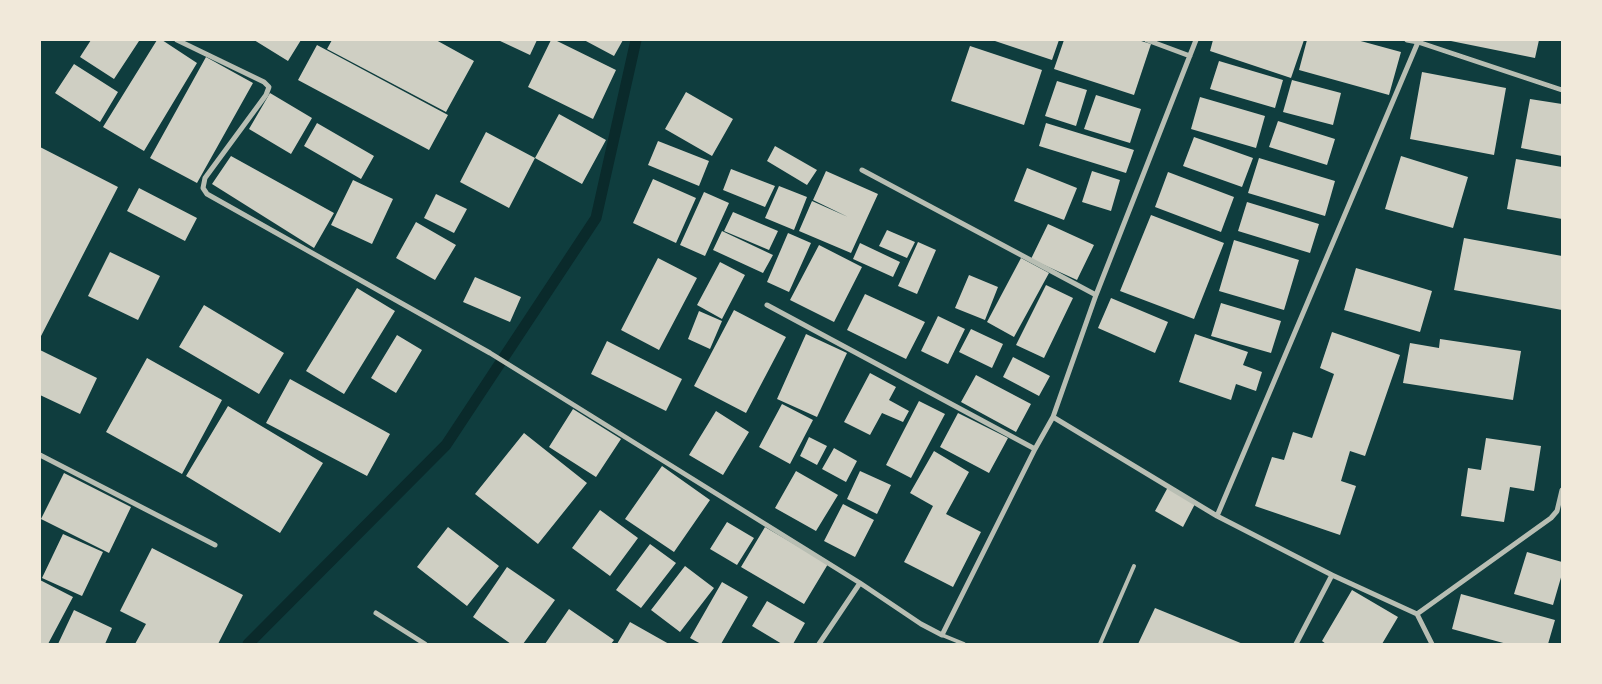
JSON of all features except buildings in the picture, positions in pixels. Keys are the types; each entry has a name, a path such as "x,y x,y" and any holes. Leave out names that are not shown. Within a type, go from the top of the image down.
{"street":[{"path":"177,40 264,82 269,88 266,95 206,178 203,188 207,194 490,353 860,583 921,624 942,635 1035,449 1053,417 1096,295 1196,40"},
{"path":"1147,40 1190,56"},
{"path":"1407,40 1562,90"},
{"path":"1217,516 1418,42"},
{"path":"862,170 1096,295"},
{"path":"767,305 1035,449"},
{"path":"1053,417 1217,516 1332,575 1417,614 1432,644"},
{"path":"40,455 215,545"},
{"path":"1417,614 1551,518 1557,511 1562,490"},
{"path":"1296,644 1332,575"},
{"path":"819,644 860,583"},
{"path":"376,613 424,644"}],"lane":[{"path":"1100,644 1134,566"},
{"path":"942,635 964,644"}],"waterway":[{"path":"248,644 446,445 596,218 636,40"}]}
